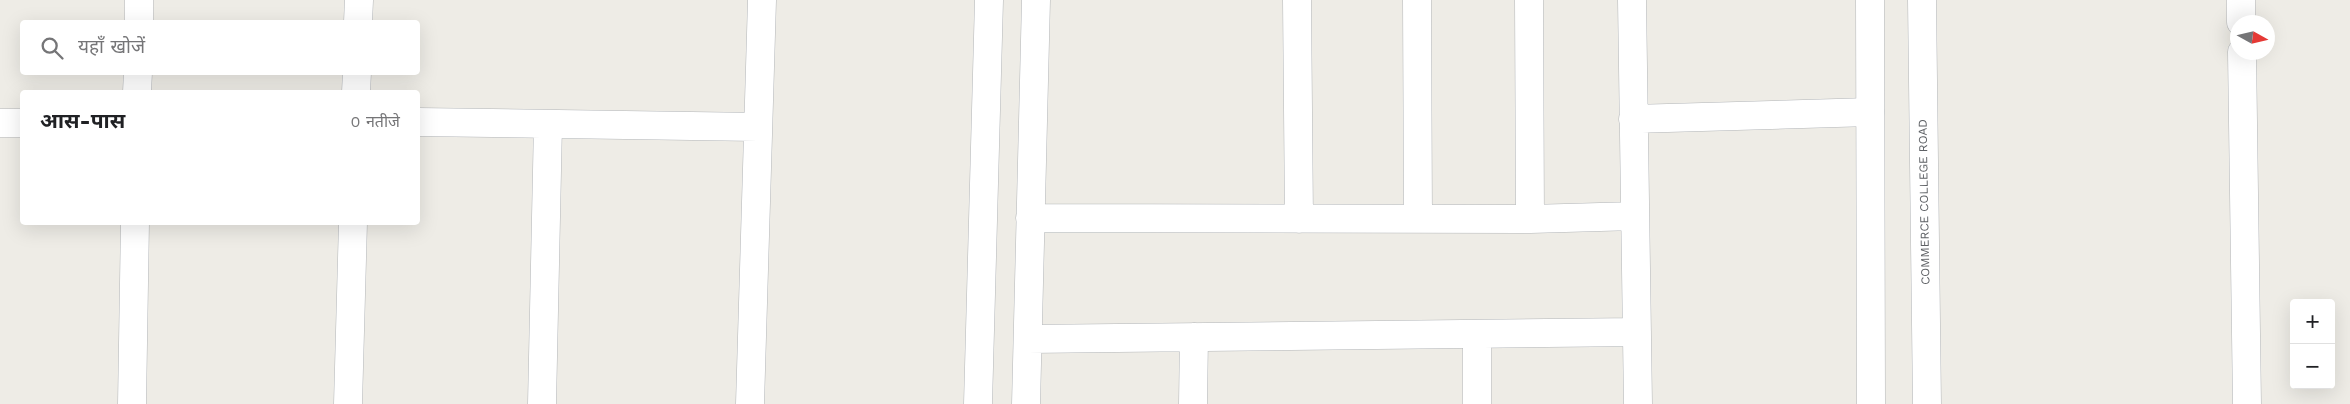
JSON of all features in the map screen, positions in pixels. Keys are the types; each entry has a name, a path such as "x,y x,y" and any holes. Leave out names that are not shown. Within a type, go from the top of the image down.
{"street":[{"path":"138,20 139,0"},
{"path":"358,20 359,0"},
{"path":"750,404 762,0"},
{"path":"978,404 989,0"},
{"path":"1026,404 1036,0"},
{"path":"1296,0 1299,219"},
{"path":"1417,0 1418,219"},
{"path":"1528,0 1530,219"},
{"path":"1632,0 1638,404"},
{"path":"1870,0 1871,404"},
{"name":"COMMERCE COLLEGE ROAD","path":"1922,0 1927,404"},
{"path":"2241,0 2242,15"},
{"path":"2242,60 2247,404"},
{"path":"137,90 138,75"},
{"path":"356,90 357,75"},
{"path":"1633,119 1870,112"},
{"path":"420,122 758,127"},
{"path":"0,123 20,123"},
{"path":"542,404 548,124"},
{"path":"1030,218 1530,219 1635,216"},
{"path":"132,404 135,225"},
{"path":"348,404 353,225"},
{"path":"1028,339 1637,332"},
{"path":"1477,334 1477,404"},
{"path":"1193,404 1194,337"}]}
